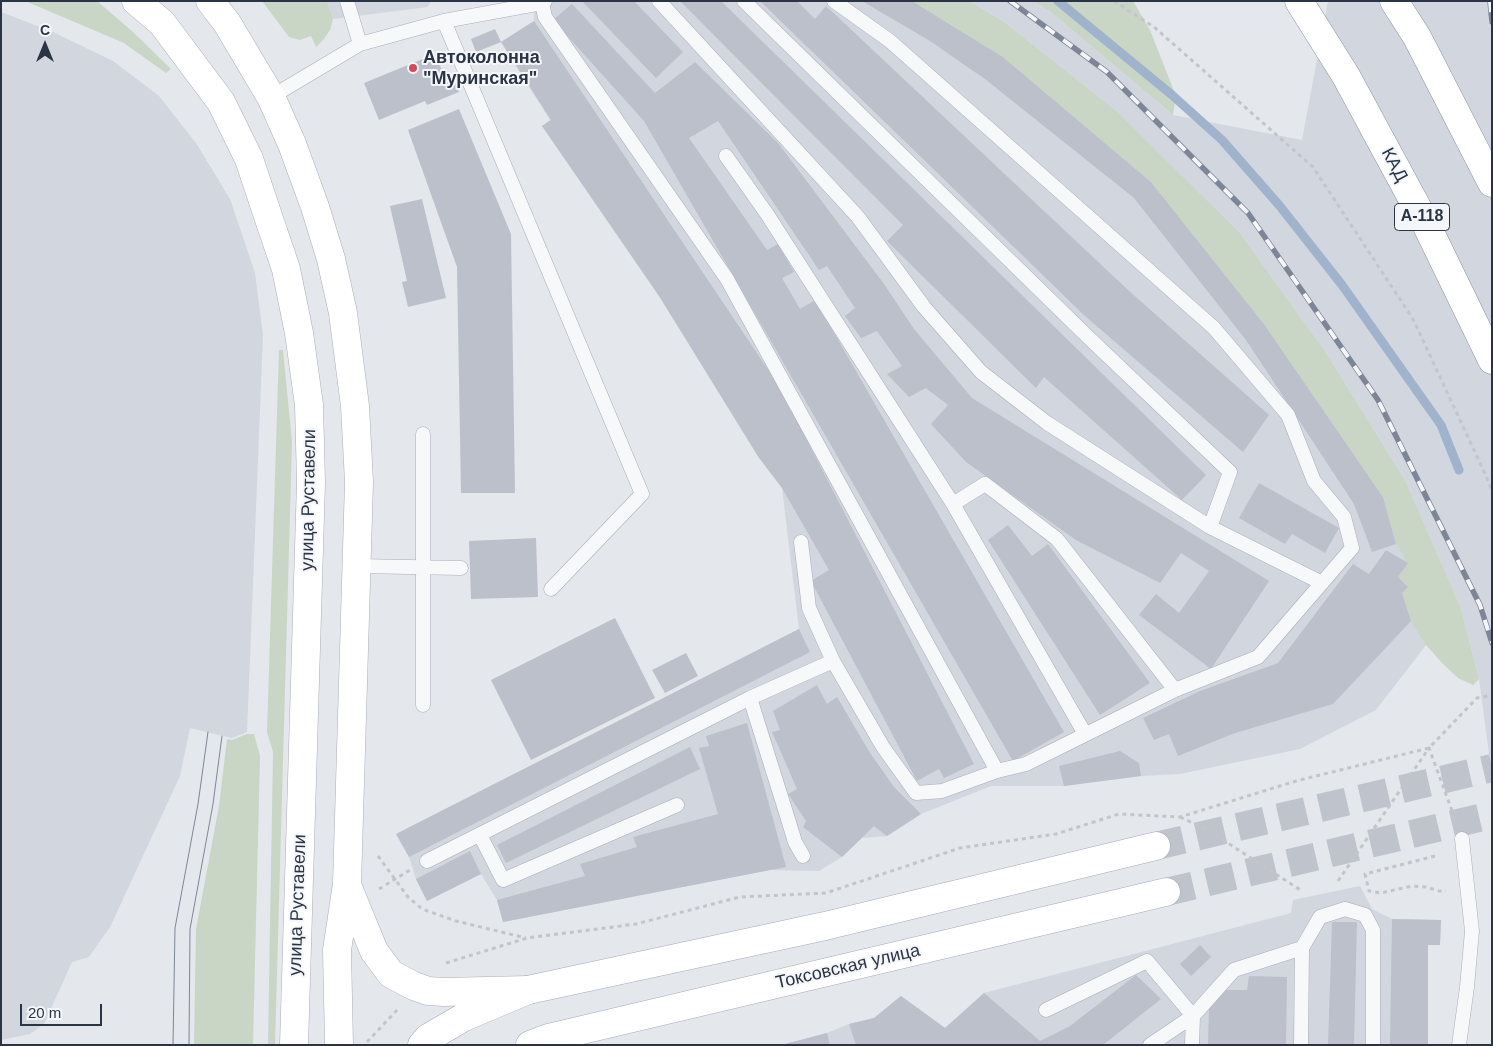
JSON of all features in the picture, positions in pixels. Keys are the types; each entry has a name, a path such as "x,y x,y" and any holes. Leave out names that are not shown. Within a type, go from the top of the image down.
{"main road":[{"name":"улица Руставели","path":"136,1 162,23 221,102 249,159 286,269 299,333 309,405 311,482 294,1045"},
{"path":"210,1 227,23 271,96 292,144 315,207 331,259 343,313 355,406 359,482 347,884 337,950 339,1045"},
{"name":"КАД","path":"1300,1 1346,76 1426,224 1492,360"},
{"path":"1394,1 1417,37 1492,183"},
{"path":"422,1045 428,1038 464,1017 528,990 825,926 1156,846"},
{"path":"347,884 374,951 391,974 414,986 444,992 528,990"},
{"name":"Токсовская улица","path":"530,1045 557,1036 1166,892"}],"lane":[{"path":"347,1 360,44"},
{"path":"659,1 858,217 924,306 981,372 1047,423 1210,527 1322,583"},
{"path":"744,1 1080,330 1230,472 1210,527"},
{"path":"801,542 809,608 833,661 882,747 916,793 942,791 998,771 1026,764 1175,690 1258,657 1352,548 1344,518 1314,481 1288,415 1214,328 890,41 834,1"},
{"path":"271,96 360,44 444,20 544,2 546,17 727,279 998,771"},
{"path":"444,20 642,494 552,589"},
{"path":"726,156 767,214 954,504 1085,734"},
{"path":"423,434 423,705"},
{"path":"954,504 985,484 1057,539 1175,690"},
{"path":"356,566 461,568"},
{"path":"427,861 750,698 833,661"},
{"path":"750,698 795,842 802,856"},
{"path":"480,835 503,880 678,805"},
{"path":"1459,1045 1472,931 1462,839"},
{"path":"1301,1045 1302,948 1320,917 1345,910 1365,914 1373,930 1373,1045"},
{"path":"1150,1045 1193,1016 1234,970 1302,948"},
{"path":"1046,1010 1146,961 1193,1016 1192,1045"}],"path":[{"path":"1114,1 1154,27 1313,168 1413,320 1492,491"},
{"path":"1338,881 1429,748 1477,698 1492,695"},
{"path":"437,965 527,938 636,924 740,896 826,893 960,848 1056,834 1119,814 1180,817 1296,781 1429,748"},
{"path":"1429,748 1462,839"},
{"path":"1180,817 1206,829 1302,890"},
{"path":"378,856 408,896 422,909 456,921 527,938"},
{"path":"1435,856 1365,874 1369,891 1381,893 1412,886 1426,887 1439,892 1467,892"},
{"path":"378,890 413,868"},
{"path":"365,1045 404,1003"},
{"path":"370,1039 374,1045"}],"shaded area":[{"path":"327,1 431,1 428,7 333,19"},
{"path":"534,1 912,1 1003,57 1151,182 1264,324 1383,497 1396,544 1408,563 1408,587 1402,593 1426,645 1376,710 1300,749 1180,774 1141,776 1064,786 991,786 921,814 887,836 862,838 842,857 819,871 769,870 503,922 497,900 481,874 427,901 416,879 409,857 396,834 799,629 782,488 659,296 542,126 550,120 501,42 534,21"},
{"path":"969,1 1033,1 1052,13 1173,115 1302,140 1328,1 1492,1 1492,776 1479,679 1461,608 1405,480 1325,351 1240,233 1118,112 1003,21"},
{"path":"1,12 53,32 113,61 159,96 196,143 230,199 255,273 263,335 247,732 232,738 190,728 180,776 110,927 89,957 72,962 44,1024 30,1034 1,1040"},
{"path":"1360,886 1372,909 1392,919 1441,920 1440,945 1428,945 1428,1045 783,1045 874,1018 901,996 945,1028 984,993 1291,913 1293,900"}],"green space":[{"path":"25,1 97,1 132,31 171,69 166,73 124,43"},
{"path":"262,1 327,1 333,19 330,30 316,47 311,36 300,40 289,37"},
{"path":"912,1 969,1 1003,21 1118,112 1240,233 1325,351 1405,480 1461,608 1479,679 1473,685 1458,678 1442,663 1426,645 1411,621 1402,593 1408,586 1398,577 1407,563 1396,544 1383,497 1264,324 1151,182 1003,57"},
{"path":"1033,1 1133,1 1150,30 1176,96 1173,115 1052,13"},
{"path":"279,350 283,350 292,442 275,1044 268,1044 273,752 267,732"},
{"path":"247,734 254,734 260,756 253,1045 194,1045 196,929 219,806 227,739 232,740"}],"building":[{"path":"582,1 634,1 683,52 656,78"},
{"path":"680,1 721,1 1206,475 1182,500 1044,377 1036,388 887,241 903,225"},
{"path":"760,1 797,1 815,19 826,6 1128,290 1269,415 1243,452 1085,316"},
{"path":"862,1 912,1 1003,57 1151,182 1264,324 1383,497 1396,544 1372,552 1354,504 1246,340 1134,198 985,79 930,41"},
{"path":"572,4 655,93 695,62 778,143 884,284 914,329 972,398 1269,581 1211,669 1139,615 1156,594 1179,613 1209,571 1181,553 1160,583 1076,540 966,462 931,424 948,405 926,388 909,397 887,374 902,366 877,331 861,338 845,316 855,308 827,266 819,270 718,121 689,138 767,250 778,244 794,272 782,278 800,309 815,300 1064,732 1013,761 644,121 553,20"},
{"path":"534,21 779,386 974,764 944,778 939,769 917,781 811,581 829,570 782,488 759,458 659,296 542,126 551,120 501,42"},
{"path":"495,29 501,42 476,52 471,39"},
{"path":"435,54 447,82 454,80 459,92 427,105 425,101 379,120 364,83"},
{"path":"459,109 511,234 515,493 461,493 457,267 408,130"},
{"path":"422,199 446,298 408,307 402,282 407,281 390,206"},
{"path":"1259,483 1339,528 1325,553 1292,534 1285,544 1239,518"},
{"path":"1008,525 1032,556 1048,544 1150,683 1100,715 988,540"},
{"path":"536,538 538,597 471,599 469,541"},
{"path":"1386,550 1408,563 1398,577 1408,587 1402,593 1411,621 1333,704 1232,734 1178,756 1169,734 1154,740 1143,718 1200,691 1278,663 1353,564 1369,574"},
{"path":"615,618 655,698 531,760 491,680"},
{"path":"799,629 810,652 409,857 396,834"},
{"path":"686,653 698,676 665,693 652,670"},
{"path":"817,685 827,704 837,697 870,753 894,787 921,814 887,836 874,826 842,857 803,827 806,821 788,794 797,789 772,732 780,730 773,711"},
{"path":"747,723 786,867 503,922 497,900 585,876 580,864 637,847 633,837 718,814 699,748 709,746 706,736"},
{"path":"690,747 700,769 506,863 497,845"},
{"path":"1120,751 1139,763 1141,776 1064,786 1059,766"},
{"path":"470,851 481,874 427,901 416,879"},
{"path":"1392,919 1441,920 1440,945 1428,945 1428,1045 1390,1045"},
{"path":"1332,922 1357,922 1354,1045 1328,1045"},
{"path":"1200,945 1211,957 1191,976 1180,964"},
{"path":"1136,975 1161,999 1103,1045 856,1045 849,1024 874,1018 901,996 945,1028 984,993 1040,1041 1070,1026"},
{"path":"1249,976 1287,977 1286,1045 1208,1045 1209,1008 1226,990 1247,990"},
{"path":"827,1033 830,1045 785,1045 785,1044"}],"waterway":[{"path":"1058,1 1172,95 1222,140 1279,205 1342,285 1441,425 1459,470"}],"tunnel":[{"path":"1156,846 1492,768"},
{"path":"1166,892 1492,815"}],"tram line":[{"path":"173,1045 175,928 198,804 208,732"},
{"path":"189,1045 190,929 213,804 222,736"}],"railway":[{"path":"1010,1 1107,72 1248,213 1378,400 1480,605 1492,643"},
{"path":"1490,1 1492,22"}],"place":[{"name":"Автоколонна \"Муринская\"","path":"413,68"}]}
